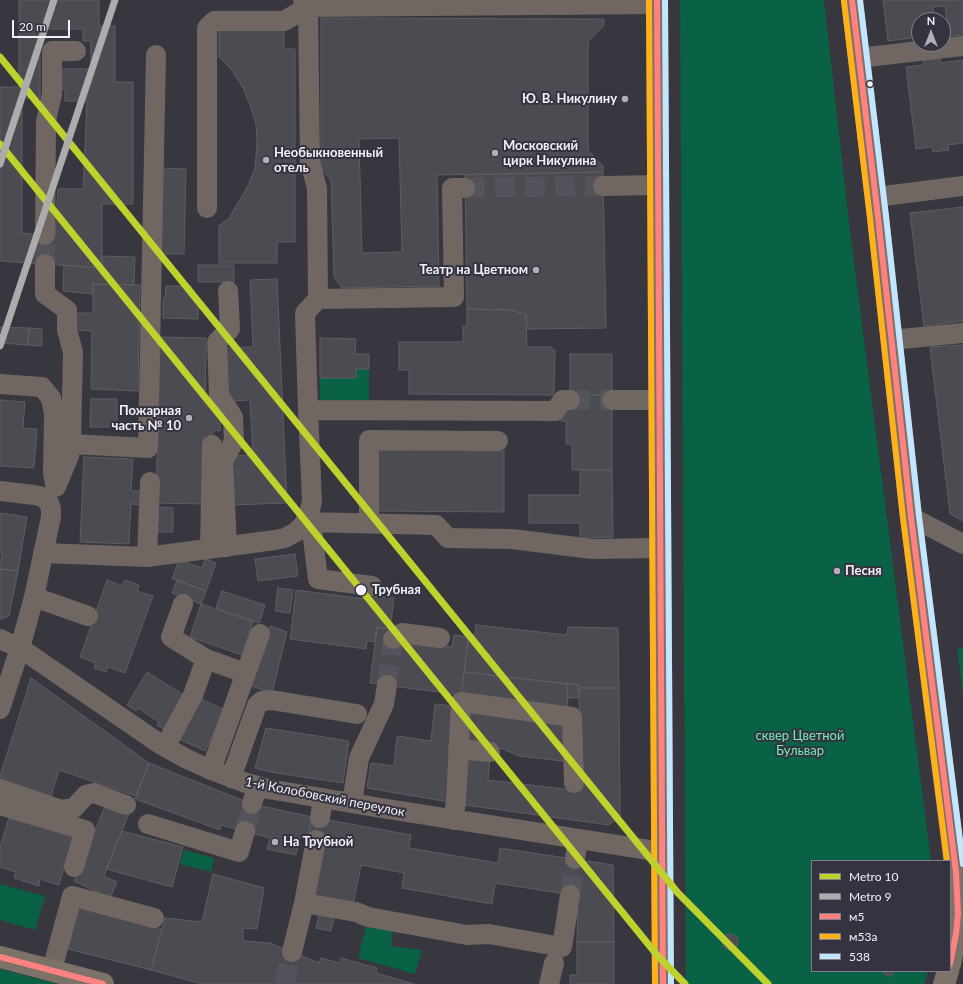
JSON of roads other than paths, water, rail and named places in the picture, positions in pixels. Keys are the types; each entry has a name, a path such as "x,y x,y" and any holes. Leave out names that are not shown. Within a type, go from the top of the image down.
{"main road":[{"path":"852,0 876,197 911,517 956,872 958,914 951,959"},
{"path":"657,2 663,984"},
{"path":"956,872 963,899"},
{"path":"0,957 103,984"},
{"path":"944,984 948,972"}],"street":[{"path":"207,208 207,28 214,20 284,20 305,4 657,2"},
{"path":"305,4 310,162 317,188 318,299 306,312 312,501 308,522 318,579 372,586"},
{"path":"859,58 963,46"},
{"path":"45,235 46,120 52,94 52,51 76,51"},
{"path":"71,444 148,448 156,55"},
{"path":"604,186 658,186"},
{"path":"876,197 963,186"},
{"path":"318,299 454,297 452,188 465,188"},
{"path":"45,264 45,294 67,310 67,330 73,352 71,444 69,456 52,495"},
{"path":"219,548 223,461 234,441 233,417 219,396 217,342 230,329 228,291"},
{"path":"892,340 963,333"},
{"path":"0,384 42,387 51,398 54,414 51,517 34,597 20,648 0,709"},
{"path":"308,410 554,411 563,400 570,400"},
{"path":"612,400 659,400"},
{"path":"368,523 369,440 498,441"},
{"path":"212,445 219,548"},
{"path":"147,557 150,482"},
{"path":"0,491 34,494 43,497 52,495"},
{"path":"911,517 963,544"},
{"path":"43,553 147,557 285,538 296,532 308,522 436,525 448,538 512,539 592,549 660,548"},
{"path":"34,597 88,616"},
{"path":"183,604 171,637 206,660 246,673"},
{"path":"393,639 402,633 440,638"},
{"path":"211,770 260,634"},
{"name":"1-й Колобовский переулок","path":"0,639 20,648 165,747 185,758 231,778 254,795 323,798 453,820 662,852"},
{"path":"165,747 193,695 206,660"},
{"path":"352,803 360,758 384,704 387,685"},
{"path":"231,778 257,705 262,701 271,700 357,714"},
{"path":"453,820 456,802 461,702 572,717 574,783"},
{"path":"458,748 490,752"},
{"path":"0,789 61,810 74,808 86,795 94,793 126,805"},
{"path":"320,818 323,798"},
{"path":"0,805 85,830 74,867"},
{"path":"148,824 239,852 245,832"},
{"path":"575,859 578,839"},
{"path":"292,952 304,903 316,840"},
{"path":"304,903 356,912 368,917 467,935 489,934 562,947 570,894"},
{"path":"52,970 72,896 154,918"},
{"path":"549,984 554,963"}],"tunnel":[{"path":"465,188 603,186"},
{"path":"45,235 45,264"},
{"path":"570,400 612,400"},
{"path":"387,685 393,639"},
{"path":"245,831 252,804"},
{"path":"570,895 575,859"},
{"path":"284,984 292,952"}],"metro line":[{"name":"9","path":"0,164 54,0"},
{"name":"9","path":"0,346 115,0"},
{"name":"10","path":"0,57 678,893 768,984"},
{"name":"10","path":"0,144 657,955 685,984"}],"place":[{"name":"Ю. В. Никулину","path":"625,99"},
{"name":"Московский цирк Никулина","path":"495,153"},
{"name":"Необыкновенный отель","path":"266,160"},
{"name":"Театр на Цветном","path":"536,270"},
{"name":"Пожарная часть № 10","path":"189,418"},
{"name":"Песня","path":"837,571"},
{"name":"Трубная","path":"361,590"},
{"name":"На Трубной","path":"275,842"}],"park label":[{"name":"сквер Цветной Бульвар","path":"800,744"}]}
